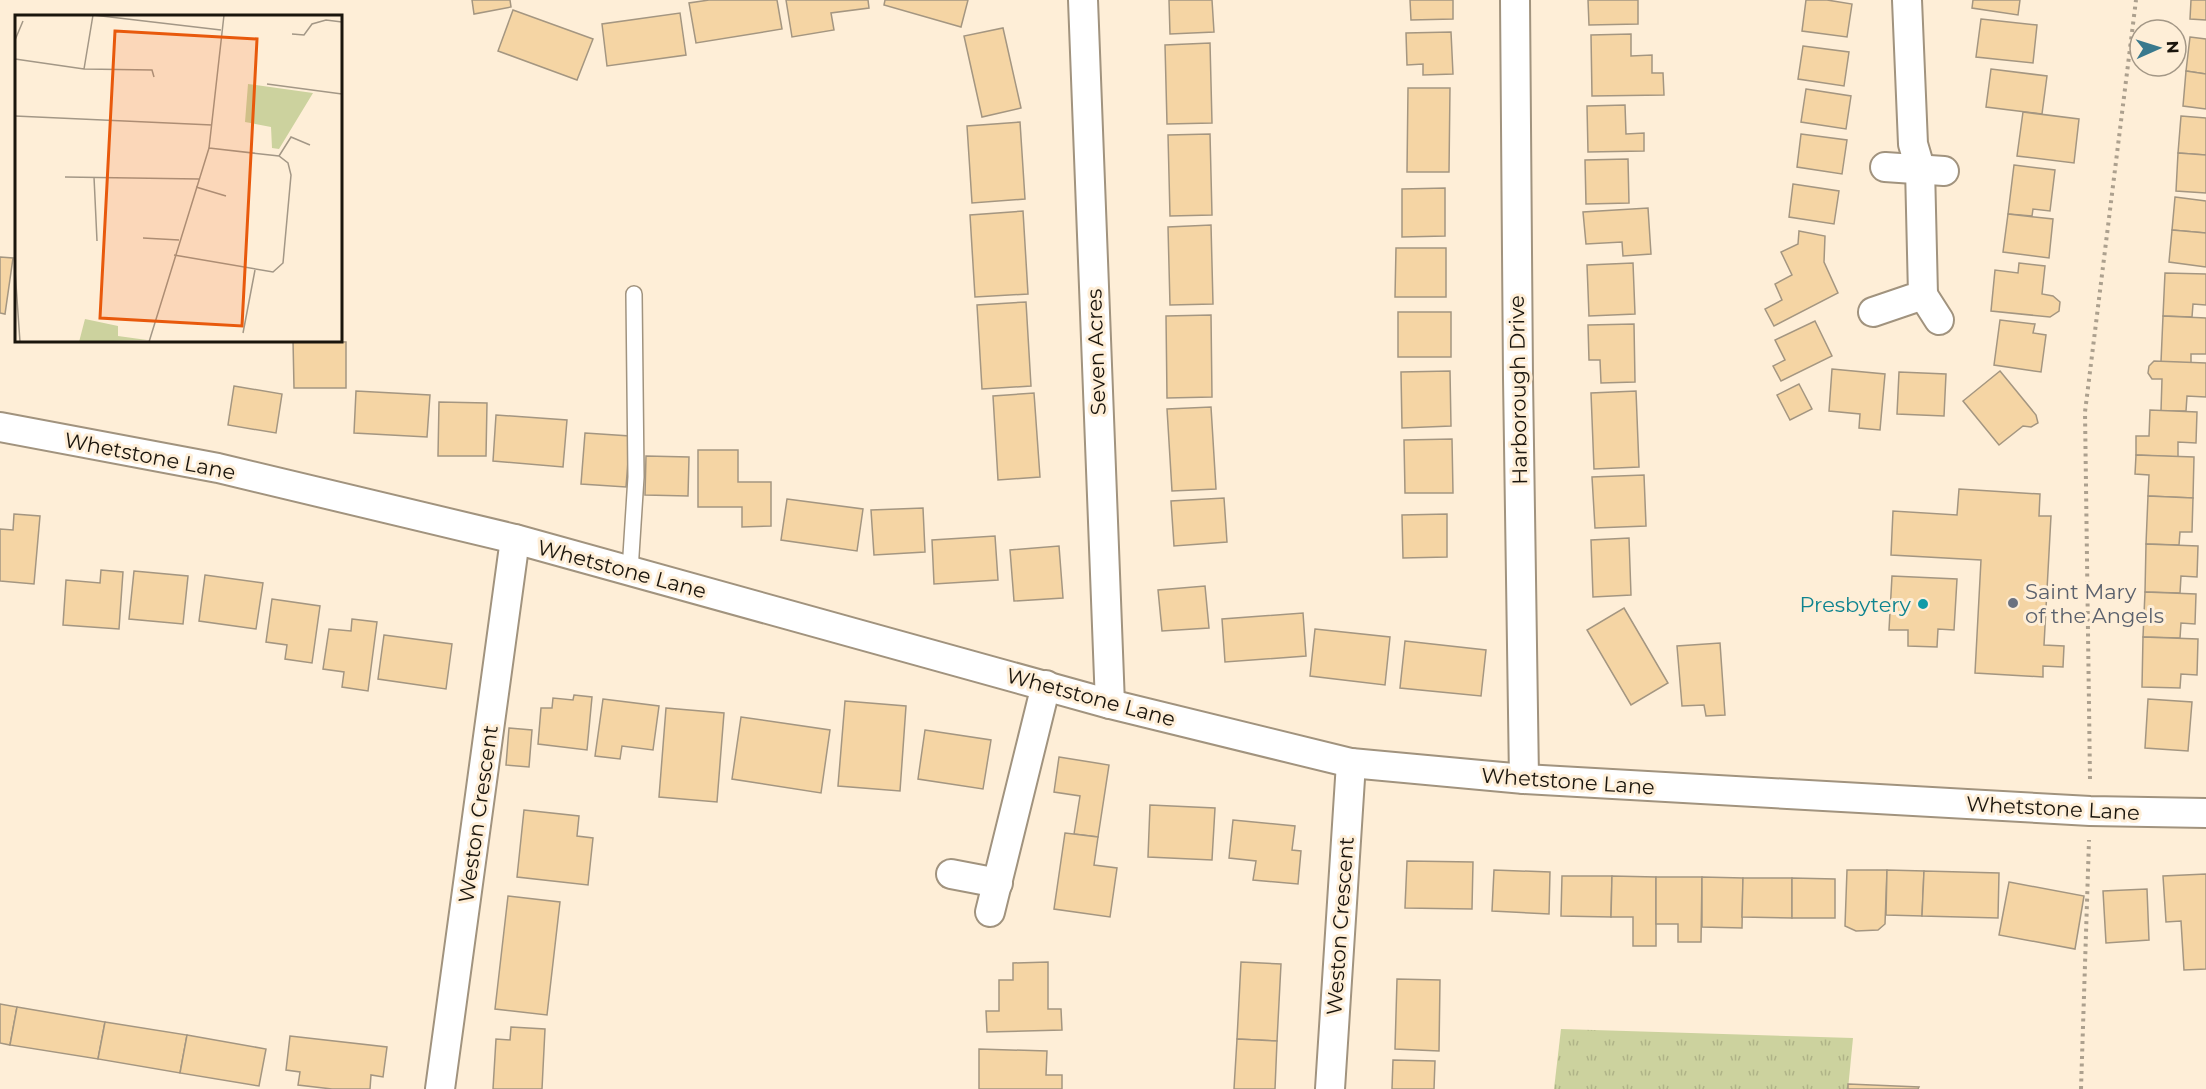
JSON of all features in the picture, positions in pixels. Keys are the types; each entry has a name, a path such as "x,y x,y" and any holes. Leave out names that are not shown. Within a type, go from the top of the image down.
{"street":[{"name":"Seven Acres","path":"1083,0 1110,704"},
{"name":"Harborough Drive","path":"1515,0 1524,779"},
{"path":"1907,0 1913,144 1932,169 1923,296 1939,320"},
{"path":"1885,167 1932,169"},
{"path":"1873,312 1923,296"},
{"name":"Whetstone Lane","path":"0,427 218,468 515,539 1110,704 1350,763 1524,779 2090,811 2206,813"},
{"name":"Weston Crescent","path":"440,1089 515,539"},
{"path":"990,912 1046,686"},
{"name":"Weston Crescent","path":"1330,1089 1350,763"},
{"path":"951,874 998,883"}],"lane":[{"path":"630,571 636,477 634,294"}],"path":[{"path":"2081,1089 2090,811 2085,412 2136,0"}],"green space":[{"path":"1561,1029 1853,1038 1848,1089 1554,1089"}],"building":[{"path":"472,0 510,0 511,7 474,14"},
{"path":"709,0 777,0 782,29 696,43 689,3"},
{"path":"786,0 868,0 869,8 831,13 834,30 792,37"},
{"path":"885,0 968,0 961,27 884,5"},
{"path":"1169,0 1212,0 1214,32 1170,34"},
{"path":"1410,0 1453,0 1453,19 1411,20"},
{"path":"1588,0 1638,0 1638,24 1589,25"},
{"path":"1806,0 1827,0 1852,4 1847,37 1802,31"},
{"path":"1973,0 2020,0 2018,15 1972,8"},
{"path":"2191,0 2206,0 2206,20 2190,19"},
{"path":"513,10 593,39 577,80 498,51"},
{"path":"680,13 686,55 607,66 602,24"},
{"path":"1981,19 2037,25 2033,63 1976,57"},
{"path":"1003,28 1021,108 982,117 964,36"},
{"path":"1451,32 1453,74 1423,75 1423,64 1407,65 1406,33"},
{"path":"1631,34 1631,56 1652,55 1652,73 1663,73 1664,95 1592,96 1591,35"},
{"path":"2190,37 2206,39 2206,74 2188,71"},
{"path":"1210,43 1212,123 1167,124 1165,45"},
{"path":"1803,46 1849,52 1844,86 1798,79"},
{"path":"1991,69 2047,76 2042,114 1986,107"},
{"path":"2188,71 2206,74 2206,109 2183,106"},
{"path":"1408,88 1450,88 1449,172 1407,172"},
{"path":"1806,89 1851,96 1846,129 1801,122"},
{"path":"1625,105 1626,134 1644,133 1644,151 1588,152 1587,106"},
{"path":"2023,112 2079,119 2074,163 2017,156"},
{"path":"2181,116 2206,118 2206,155 2178,153"},
{"path":"1020,122 1025,199 972,203 967,126"},
{"path":"1210,134 1212,215 1170,216 1168,135"},
{"path":"1801,134 1847,140 1842,174 1797,167"},
{"path":"2178,153 2206,155 2206,193 2176,191"},
{"path":"1628,159 1629,203 1586,204 1585,160"},
{"path":"2014,165 2055,170 2050,211 2033,209 2032,216 2008,214"},
{"path":"1793,184 1839,191 1834,224 1789,217"},
{"path":"1445,188 1445,236 1402,237 1402,189"},
{"path":"2175,197 2206,201 2206,233 2172,230"},
{"path":"1648,208 1651,254 1623,256 1622,242 1586,244 1583,212"},
{"path":"1023,211 1028,294 975,297 970,215"},
{"path":"2008,214 2053,219 2049,258 2003,252"},
{"path":"1211,225 1213,304 1170,305 1168,227"},
{"path":"2172,230 2206,233 2206,267 2169,262"},
{"path":"1799,231 1825,236 1824,262 1838,293 1774,326 1765,309 1782,300 1775,284 1792,275 1781,252 1798,244"},
{"path":"1396,248 1446,248 1446,297 1395,297"},
{"path":"0,257 13,258 5,314 0,313"},
{"path":"1633,263 1635,314 1589,316 1587,265"},
{"path":"2019,263 2045,266 2042,294 2053,296 2060,302 2059,311 2050,317 1991,311 1995,270 2018,273"},
{"path":"2165,273 2206,274 2206,305 2193,304 2192,317 2163,316"},
{"path":"1026,302 1031,386 982,389 977,305"},
{"path":"1398,312 1451,312 1451,357 1398,357"},
{"path":"1211,315 1212,397 1167,398 1166,316"},
{"path":"2163,316 2206,318 2206,354 2191,354 2191,363 2161,362"},
{"path":"2000,320 2035,324 2033,333 2046,335 2041,372 1994,365"},
{"path":"1815,321 1832,356 1781,381 1773,366 1785,360 1775,340"},
{"path":"1634,324 1635,382 1601,383 1600,360 1589,360 1588,325"},
{"path":"293,342 346,342 346,388 294,388"},
{"path":"2154,361 2206,363 2206,397 2187,396 2186,411 2161,411 2162,379 2152,379 2148,373 2149,366"},
{"path":"1832,369 1885,374 1880,430 1859,428 1860,414 1829,411"},
{"path":"1450,371 1451,426 1402,428 1401,372"},
{"path":"2000,371 2036,415 2038,423 2031,427 2023,426 1999,445 1963,401"},
{"path":"1899,372 1946,374 1944,416 1897,414"},
{"path":"1799,384 1812,409 1790,420 1777,395"},
{"path":"234,386 282,394 276,433 228,425"},
{"path":"356,391 430,395 427,437 354,433"},
{"path":"1636,391 1639,467 1594,469 1591,393"},
{"path":"1034,393 1040,477 998,480 993,396"},
{"path":"439,402 487,403 486,456 438,456"},
{"path":"1211,407 1216,489 1172,491 1167,409"},
{"path":"2150,410 2197,412 2196,443 2178,442 2178,457 2136,455 2136,436 2149,436"},
{"path":"496,415 567,420 563,467 493,461"},
{"path":"585,433 630,436 626,487 581,484"},
{"path":"1452,439 1453,493 1405,493 1404,440"},
{"path":"698,450 738,450 738,482 771,482 771,526 742,527 742,507 698,507"},
{"path":"2136,455 2194,457 2193,498 2148,496 2149,475 2135,474"},
{"path":"646,456 689,457 688,496 645,495"},
{"path":"1644,475 1646,526 1595,528 1592,477"},
{"name":"Saint Mary of the Angels","path":"1959,489 2040,494 2039,516 2051,516 2044,645 2064,646 2063,667 2043,666 2043,677 1975,673 1981,560 1891,555 1893,511 1957,515"},
{"path":"2148,496 2193,498 2192,532 2180,532 2179,545 2146,544"},
{"path":"1224,498 1227,542 1174,546 1171,501"},
{"path":"787,499 863,509 857,551 781,540"},
{"path":"923,508 925,552 874,555 871,510"},
{"path":"14,514 40,516 34,584 0,581 0,529 13,530"},
{"path":"1447,514 1447,557 1403,558 1402,515"},
{"path":"995,536 998,580 934,584 932,540"},
{"path":"1629,538 1631,595 1593,597 1591,540"},
{"path":"2146,544 2198,546 2197,577 2181,576 2180,593 2145,592"},
{"path":"1059,546 1063,598 1014,601 1010,550"},
{"path":"101,570 123,572 119,629 63,625 66,580 100,583"},
{"path":"134,571 188,576 183,624 129,619"},
{"path":"205,575 263,583 256,629 199,621"},
{"name":"Presbytery","path":"1892,576 1957,579 1954,630 1938,629 1937,647 1908,646 1908,630 1889,630"},
{"path":"1205,586 1209,628 1162,631 1158,590"},
{"path":"2145,592 2196,594 2195,624 2181,623 2180,638 2143,637"},
{"path":"272,599 320,606 312,663 285,659 287,645 266,642"},
{"path":"1624,608 1668,683 1631,705 1587,630"},
{"path":"1303,613 1306,656 1225,662 1222,619"},
{"path":"352,619 377,622 368,691 342,687 344,672 323,669 329,629 351,631"},
{"path":"1315,629 1390,637 1385,685 1310,676"},
{"path":"384,635 452,644 446,689 378,679"},
{"path":"2143,637 2198,639 2197,675 2181,674 2180,688 2142,687"},
{"path":"1405,641 1486,650 1481,696 1400,688"},
{"path":"1720,643 1725,715 1706,716 1704,705 1682,706 1677,646"},
{"path":"574,695 592,697 587,750 538,744 541,708 552,708 553,698 573,700"},
{"path":"603,699 659,706 653,750 622,746 620,759 595,756"},
{"path":"2148,699 2192,702 2188,751 2145,748"},
{"path":"845,701 906,706 900,791 838,786"},
{"path":"666,708 724,713 717,802 659,797"},
{"path":"741,717 830,730 821,793 732,779"},
{"path":"509,728 532,730 529,767 506,765"},
{"path":"925,730 991,740 983,789 918,779"},
{"path":"1059,757 1109,765 1098,837 1074,834 1080,796 1054,792"},
{"path":"1150,805 1215,808 1212,860 1148,857"},
{"path":"524,810 579,816 577,836 593,838 588,885 517,877"},
{"path":"1233,820 1295,826 1292,850 1301,851 1298,884 1253,880 1256,861 1229,858"},
{"path":"1065,833 1098,837 1094,865 1117,868 1110,917 1054,909"},
{"path":"1407,861 1473,862 1472,909 1405,908"},
{"path":"1494,870 1550,872 1549,914 1492,911"},
{"path":"1847,870 1887,870 1885,924 1878,930 1856,931 1845,926"},
{"path":"1887,870 1924,871 1922,916 1886,915"},
{"path":"1924,871 1999,873 1998,918 1922,916"},
{"path":"2206,874 2206,969 2184,970 2181,921 2166,922 2163,876"},
{"path":"1562,876 1612,876 1611,917 1561,916"},
{"path":"1612,876 1656,877 1656,946 1633,946 1633,917 1611,917"},
{"path":"1656,877 1702,877 1701,942 1678,942 1678,924 1656,924"},
{"path":"1702,877 1743,878 1742,928 1702,927"},
{"path":"1743,878 1792,878 1792,918 1742,917"},
{"path":"1792,878 1835,879 1835,918 1792,918"},
{"path":"2009,882 2084,896 2075,949 1999,935"},
{"path":"2147,889 2149,940 2106,943 2103,891"},
{"path":"508,896 560,902 547,1015 495,1009"},
{"path":"1048,962 1048,1009 1061,1009 1062,1030 987,1032 986,1011 999,1011 999,980 1013,980 1013,963"},
{"path":"1241,962 1281,964 1277,1041 1237,1039"},
{"path":"1397,979 1440,980 1439,1051 1395,1049"},
{"path":"0,1004 17,1007 10,1045 0,1043"},
{"path":"17,1007 105,1022 98,1059 10,1045"},
{"path":"105,1022 187,1035 180,1073 98,1059"},
{"path":"511,1027 545,1029 542,1089 493,1089 496,1039 510,1040"},
{"path":"187,1035 266,1049 259,1086 180,1073"},
{"path":"290,1036 387,1047 383,1077 371,1075 370,1089 332,1089 298,1085 300,1072 286,1070"},
{"path":"1237,1039 1277,1041 1275,1089 1234,1089"},
{"path":"979,1049 1047,1051 1046,1075 1062,1075 1062,1089 979,1089"},
{"path":"1393,1060 1435,1061 1434,1089 1392,1089"},
{"path":"1848,1084 1919,1087 1918,1089 1848,1089"}],"place":[{"name":"Saint Mary of the Angels","path":"2013,603"},
{"name":"Presbytery","path":"1923,604"}]}
